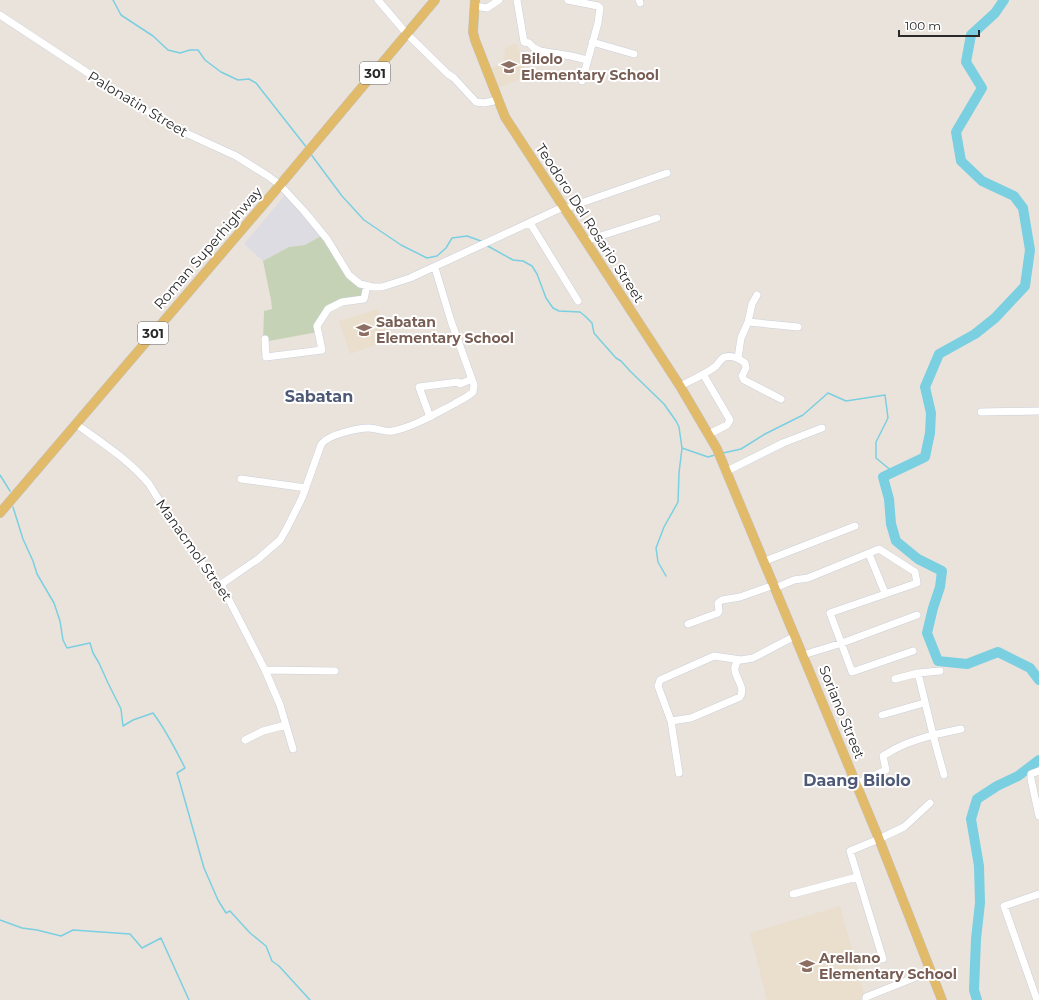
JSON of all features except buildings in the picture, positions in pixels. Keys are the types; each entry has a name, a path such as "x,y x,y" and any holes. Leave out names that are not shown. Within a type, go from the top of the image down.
{"main road":[{"name":"Roman Superhighway","path":"0,513 280,185 435,0"},
{"name":"Teodoro Del Rosario Street","path":"475,3 473,32 474,40 502,113 680,386 718,450 721,459"},
{"name":"Soriano Street","path":"721,459 765,561 879,840 942,1000"}],"street":[{"path":"378,0 408,34 448,74 454,78 476,102 484,103 498,100"},
{"path":"475,3 489,8 499,0"},
{"path":"517,0 524,42 540,51 587,60"},
{"path":"568,0 599,6 598,23 582,80"},
{"name":"Palonatin Street","path":"0,15 141,108 188,134 245,161 280,185 304,211 322,234 349,275 360,284 367,286"},
{"path":"592,42 634,54"},
{"path":"265,339 266,357 322,350 317,326 328,309 342,302 364,299 367,286 390,286 435,268 563,208 667,173"},
{"path":"585,241 657,218"},
{"path":"530,223 578,301"},
{"path":"220,585 258,559 280,540 306,488 321,444 324,440 364,429 389,432 430,417 471,394 474,387 472,379 451,321 435,268"},
{"path":"738,358 752,304 757,295"},
{"path":"748,322 798,327"},
{"path":"680,386 714,368 724,357 738,358 745,363 746,366 742,376 744,380 781,399"},
{"path":"703,374 730,420 728,424 709,434"},
{"path":"430,417 418,387 458,382 460,384 472,379"},
{"path":"981,412 1039,410"},
{"name":"Manacmol Street","path":"76,424 112,451 144,478 177,529 225,592 265,670 280,705 292,749"},
{"path":"727,471 783,443 822,428"},
{"path":"241,479 306,488"},
{"path":"765,561 855,526"},
{"path":"688,624 718,613 718,603 720,601 794,580 808,578 879,550 915,572 917,583 830,613 852,672 913,651"},
{"path":"869,554 885,593"},
{"path":"803,655 842,643 917,615"},
{"path":"679,773 671,721 658,686 661,679 714,656 739,660 753,658 795,636"},
{"path":"671,721 691,718 740,697 742,695 742,690 734,668 735,664 739,660"},
{"path":"265,670 335,671"},
{"path":"895,679 918,673 940,671"},
{"path":"918,673 924,703 944,775"},
{"path":"882,714 924,703"},
{"path":"245,740 263,731 286,724"},
{"path":"856,784 886,770 884,756 897,747 907,742 961,728"},
{"path":"1039,771 1031,774 1039,816"},
{"path":"883,959 850,851 879,840 904,827 930,803"},
{"path":"793,894 857,877"},
{"path":"1037,1000 1004,906 1039,894"},
{"path":"866,1000 866,997 931,971"}],"shaded area":[{"name":"Bilolo Elementary School","path":"516,43 525,64 518,80 496,89 489,69 504,63 505,48"},
{"path":"286,194 321,236 305,245 289,247 263,261 244,244"},
{"name":"Sabatan Elementary School","path":"378,309 390,340 350,354 339,321"},
{"name":"Arellano Elementary School","path":"840,906 866,1000 767,1000 750,933"}],"green space":[{"path":"321,236 336,259 366,287 363,299 328,306 318,332 263,342 264,311 272,309 263,261 289,247 305,245"}],"waterway":[{"path":"113,0 121,15 153,36 168,50 180,53 190,50 198,50 205,60 221,72 238,80 249,79 256,83 307,148"},
{"path":"1004,0 995,13 971,35 966,62 982,88 956,132 961,161 982,181 1014,196 1023,208 1030,250 1025,286 995,318 975,334 939,354 925,387 931,413 930,433 925,457 883,477 889,499 891,524 896,541 918,559 942,571 940,587 927,633 938,661 967,664 998,652 1030,668 1039,680"},
{"path":"310,153 342,196 364,220 401,245 427,258 437,256 446,248 452,238 467,236 481,241"},
{"path":"486,245 513,260 523,261 532,266 537,274 546,298 553,308 559,311 580,312 585,316 592,323 594,333 600,340 616,358 621,361 664,404 676,421 679,427 682,448 678,502 664,527 656,548 658,562 666,576"},
{"path":"723,453 741,449 765,434 803,415 828,393 846,401 885,395 888,418 876,442 876,458 893,472"},
{"path":"682,448 708,457 715,455"},
{"path":"0,475 10,491"},
{"path":"13,507 23,539 37,574 54,603 60,621 63,640 67,648 90,643 93,653 121,709 123,726 133,720 153,713 178,754 185,768 177,773 204,868 218,900 226,913 230,911 250,933 266,946 272,961 279,966 310,1000"},
{"path":"977,1000 974,990 976,939 980,903 979,866 971,819 977,799 997,786 1018,776 1039,760"},
{"path":"0,920 22,928 61,936 73,930 130,934 142,948 161,938 189,1000"}],"place":[{"name":"Bilolo Elementary School","path":"509,67"},
{"name":"Sabatan Elementary School","path":"364,330"},
{"name":"Arellano Elementary School","path":"807,966"}],"district":[{"name":"Sabatan","path":"319,396"},
{"name":"Daang Bilolo","path":"857,780"}]}
